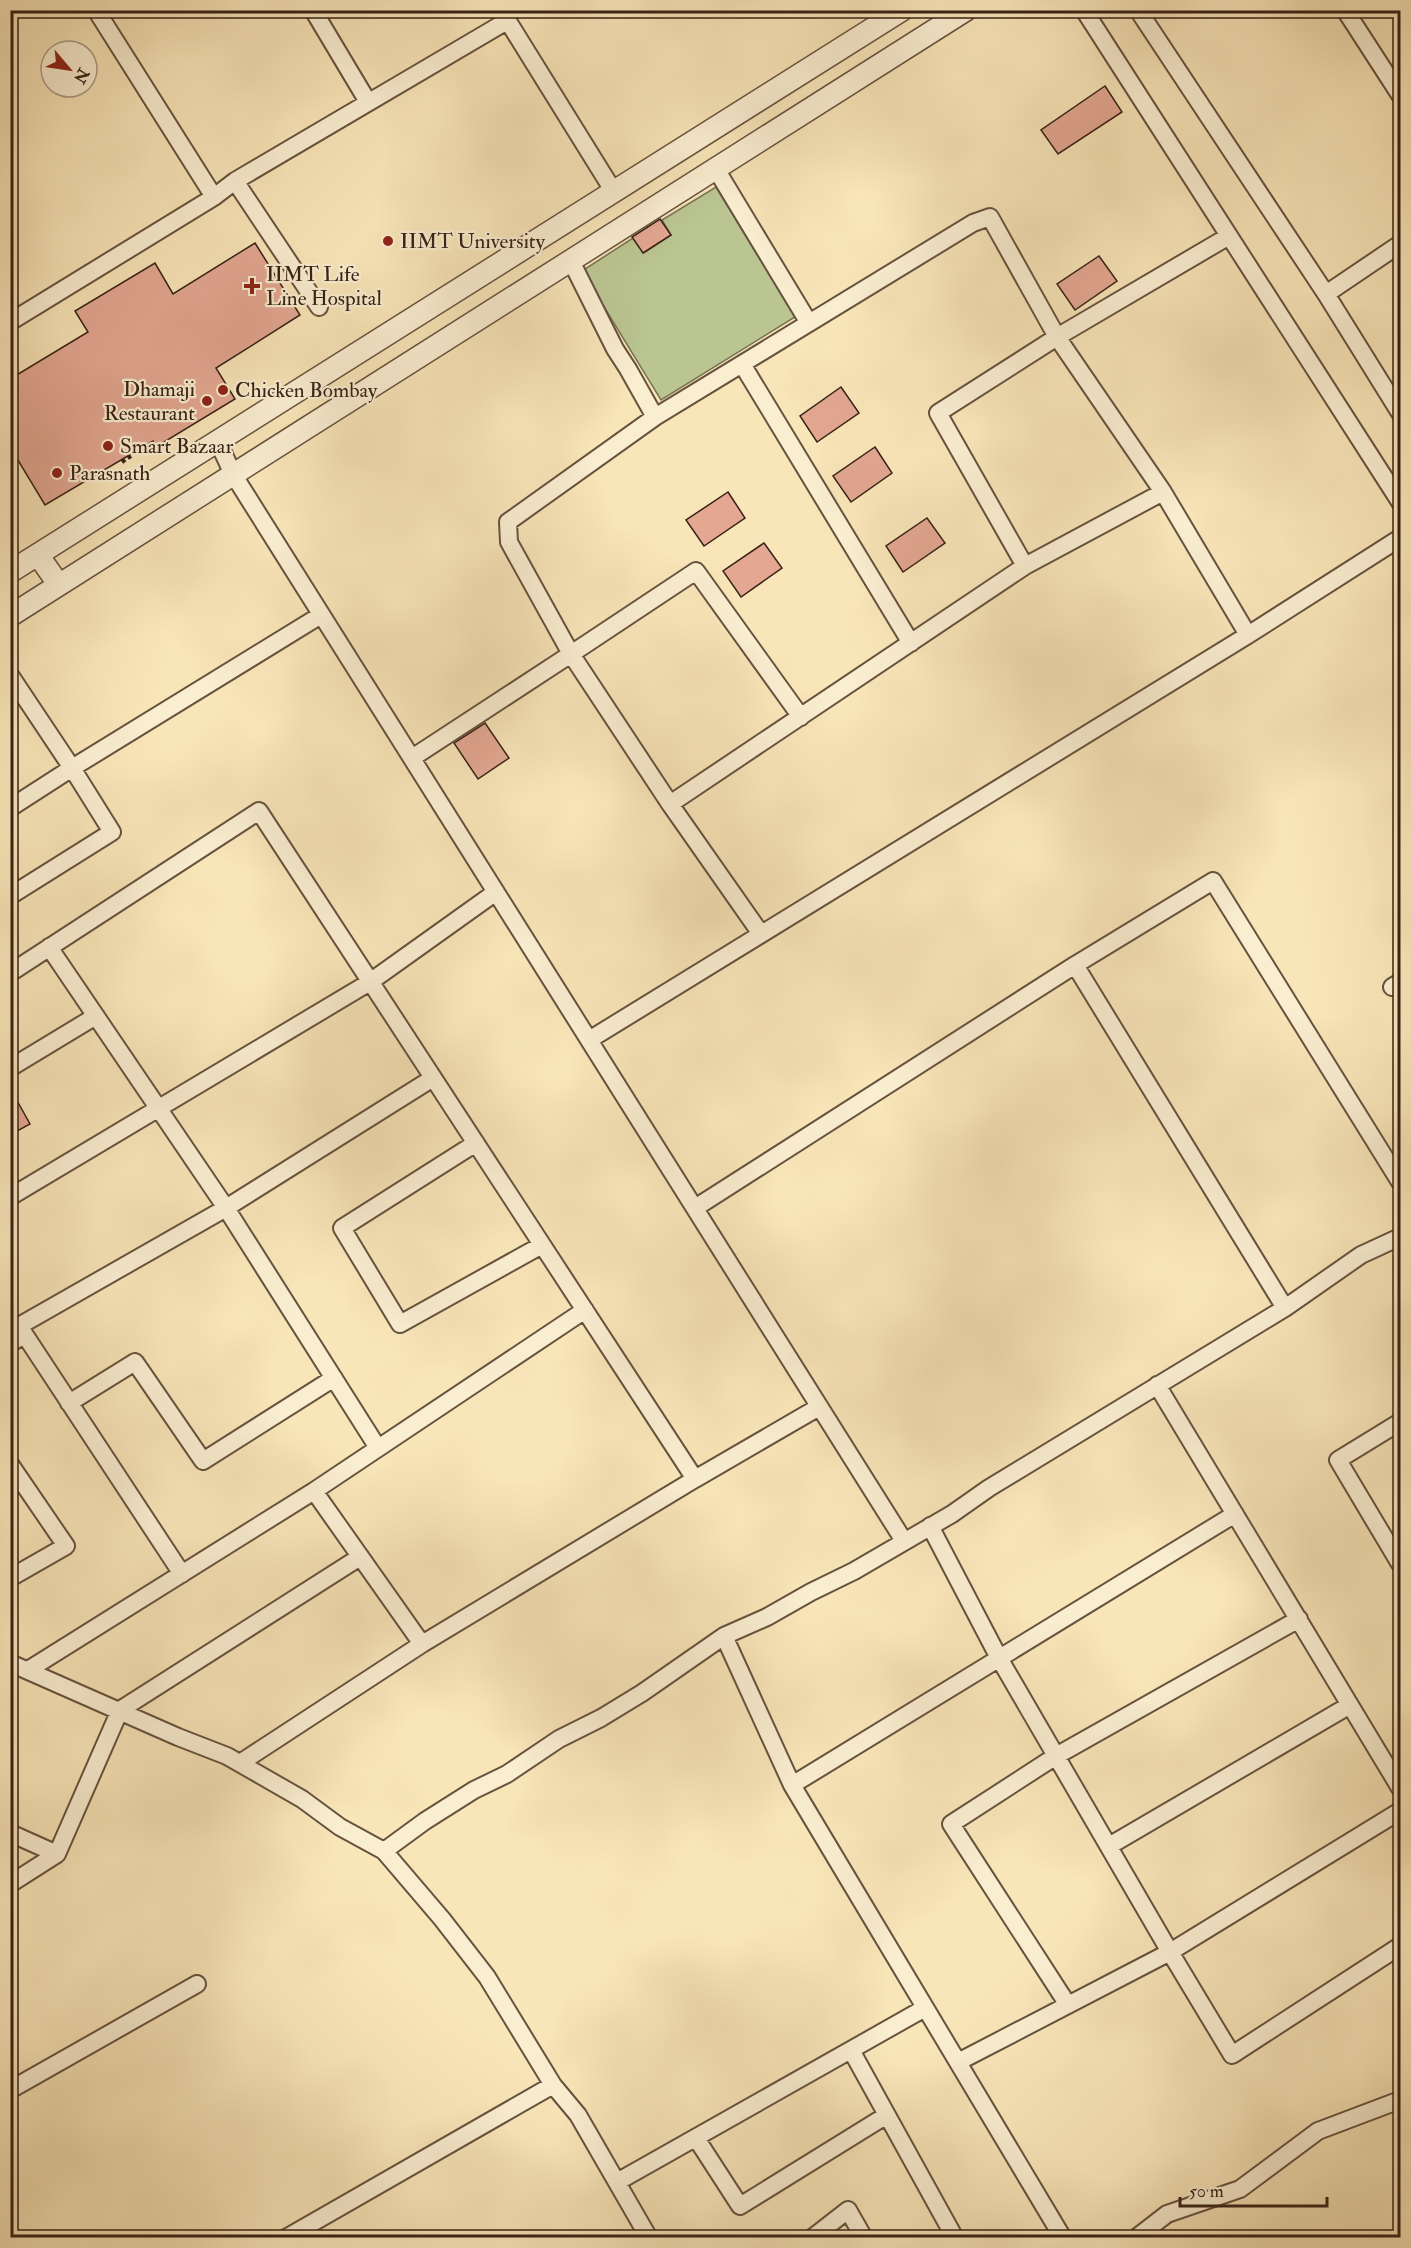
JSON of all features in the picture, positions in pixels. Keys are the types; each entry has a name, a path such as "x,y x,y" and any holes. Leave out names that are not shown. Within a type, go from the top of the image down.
{"street":[{"path":"96,10 214,197"},
{"path":"313,10 368,102"},
{"path":"10,572 902,10"},
{"path":"10,616 966,10"},
{"path":"1084,10 1401,502"},
{"path":"1138,10 1326,294 1401,413"},
{"path":"1345,10 1401,95"},
{"path":"10,322 504,16 614,192"},
{"path":"716,169 809,323"},
{"path":"235,181 319,308"},
{"path":"761,934 670,804 572,654 509,542 508,522 655,417 973,223 990,217 1057,337 1162,492 1248,635"},
{"path":"1025,566 938,413 1057,337 1229,236"},
{"path":"1326,294 1401,244"},
{"path":"571,261 606,333 655,417"},
{"path":"742,364 911,643"},
{"path":"218,442 233,474 321,615 904,1541"},
{"path":"670,804 1025,566 1162,492"},
{"path":"589,1040 1248,635 1401,538"},
{"path":"38,555 59,585"},
{"path":"412,758 696,571 801,717"},
{"path":"10,808 321,615"},
{"path":"10,675 112,832 10,896"},
{"path":"10,973 259,811 695,1479"},
{"path":"695,1208 1075,965 1213,880 1401,1182"},
{"path":"10,1197 370,982 496,892"},
{"path":"49,947 226,1208 378,1448"},
{"path":"1075,965 1285,1308"},
{"path":"10,1068 96,1016"},
{"path":"182,1574 69,1403 16,1329 226,1208 433,1077"},
{"path":"476,1143 342,1228 399,1324 542,1245"},
{"path":"384,1851 425,1821 474,1790 507,1774 559,1739 601,1718 642,1693 724,1636 767,1617 854,1571 1285,1308 1361,1255 1401,1238"},
{"path":"28,1670 314,1491 585,1310"},
{"path":"69,1403 135,1362 203,1461 334,1378"},
{"path":"1157,1384 1401,1788"},
{"path":"240,1763 422,1644 819,1407"},
{"path":"1399,1557 1338,1460 1401,1422"},
{"path":"10,1464 66,1546 10,1578"},
{"path":"314,1491 422,1644"},
{"path":"792,1785 1235,1514"},
{"path":"930,1526 999,1658 1232,2055 1401,1946"},
{"path":"10,1884 57,1854 120,1710 360,1557"},
{"path":"1068,2005 951,1824 1056,1756 1299,1619"},
{"path":"724,1636 792,1785 1063,2238"},
{"path":"10,1663 178,1737 227,1756 302,1799 340,1827 384,1851 442,1918 487,1977 553,2085 578,2115 650,2238"},
{"path":"1109,1846 1350,1705"},
{"path":"958,2062 1170,1952 1401,1811"},
{"path":"10,1833 57,1854"},
{"path":"10,2090 196,1984"},
{"path":"618,2182 925,2008"},
{"path":"850,2050 955,2238"},
{"path":"286,2238 553,2085"},
{"path":"1136,2238 1167,2214 1240,2189 1318,2131 1401,2100"},
{"path":"696,2138 740,2206 887,2115"},
{"path":"812,2238 848,2210 864,2238"}],"path":[{"path":"128,455 132,461"},
{"path":"122,459 126,464"}],"green space":[{"path":"716,187 795,317 661,400 582,271 633,238 644,253 671,235 662,220"}],"building":[{"path":"1105,86 1122,112 1058,154 1041,130"},
{"path":"660,219 671,235 643,253 632,237"},
{"path":"255,243 300,315 216,368 235,399 156,447 153,441 45,505 10,447 10,379 88,332 75,311 155,263 173,294"},
{"path":"1099,256 1117,281 1075,310 1057,284"},
{"path":"841,387 859,413 817,442 800,416"},
{"path":"875,447 892,473 851,502 833,476"},
{"path":"728,492 745,518 704,546 686,520"},
{"path":"927,518 945,543 903,572 886,546"},
{"path":"764,543 782,568 741,597 723,571"},
{"path":"485,723 509,758 478,779 454,743"},
{"path":"10,1088 30,1124 10,1135"}],"place":[{"name":"IIMT University","path":"388,241"},
{"name":"IIMT Life Line Hospital","path":"252,286"},
{"name":"Chicken Bombay","path":"223,390"},
{"name":"Dhamaji Restaurant","path":"207,401"},
{"name":"Smart Bazaar","path":"108,446"},
{"name":"Parasnath","path":"57,473"}]}
